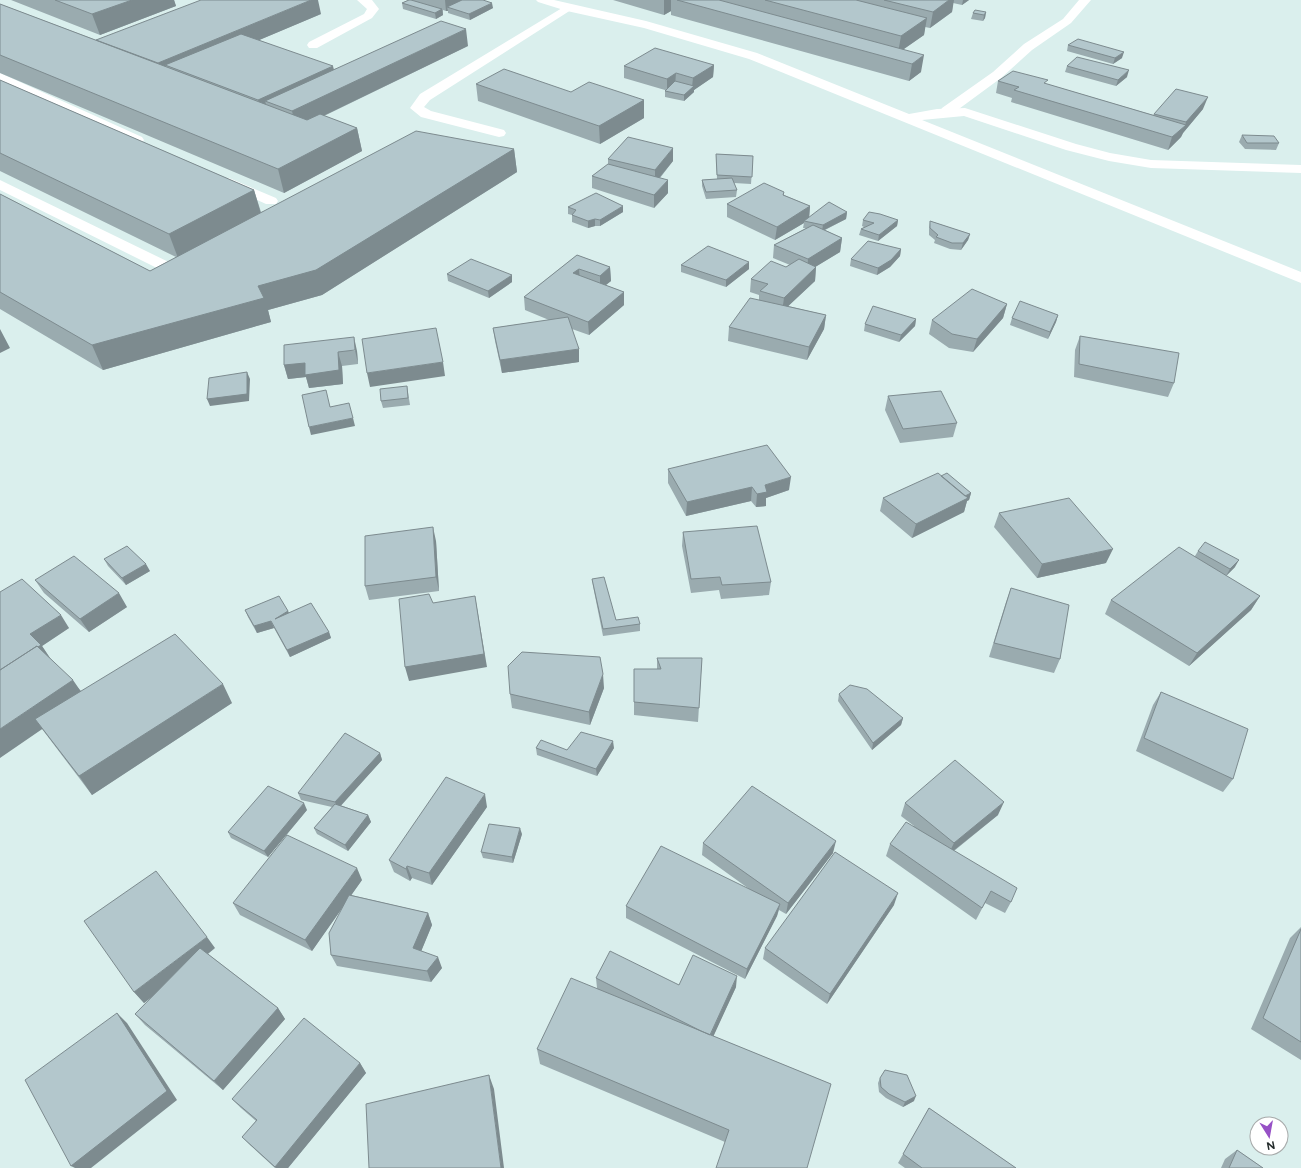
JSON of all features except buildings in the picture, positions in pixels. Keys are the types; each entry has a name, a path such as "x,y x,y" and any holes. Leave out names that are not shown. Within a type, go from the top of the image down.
{"street":[{"path":"314,45 368,16 373,9 368,2 363,0"},
{"path":"542,0 567,8 646,25 753,56 910,118 1301,278"},
{"path":"948,111 997,75 1028,47 1067,21 1085,0"},
{"path":"499,133 426,114 417,108 425,97 567,8"},
{"path":"0,77 150,146"},
{"path":"910,118 948,111 965,112 1109,157 1151,164 1301,169"},
{"path":"214,175 271,201"},
{"path":"0,184 175,271"}]}
